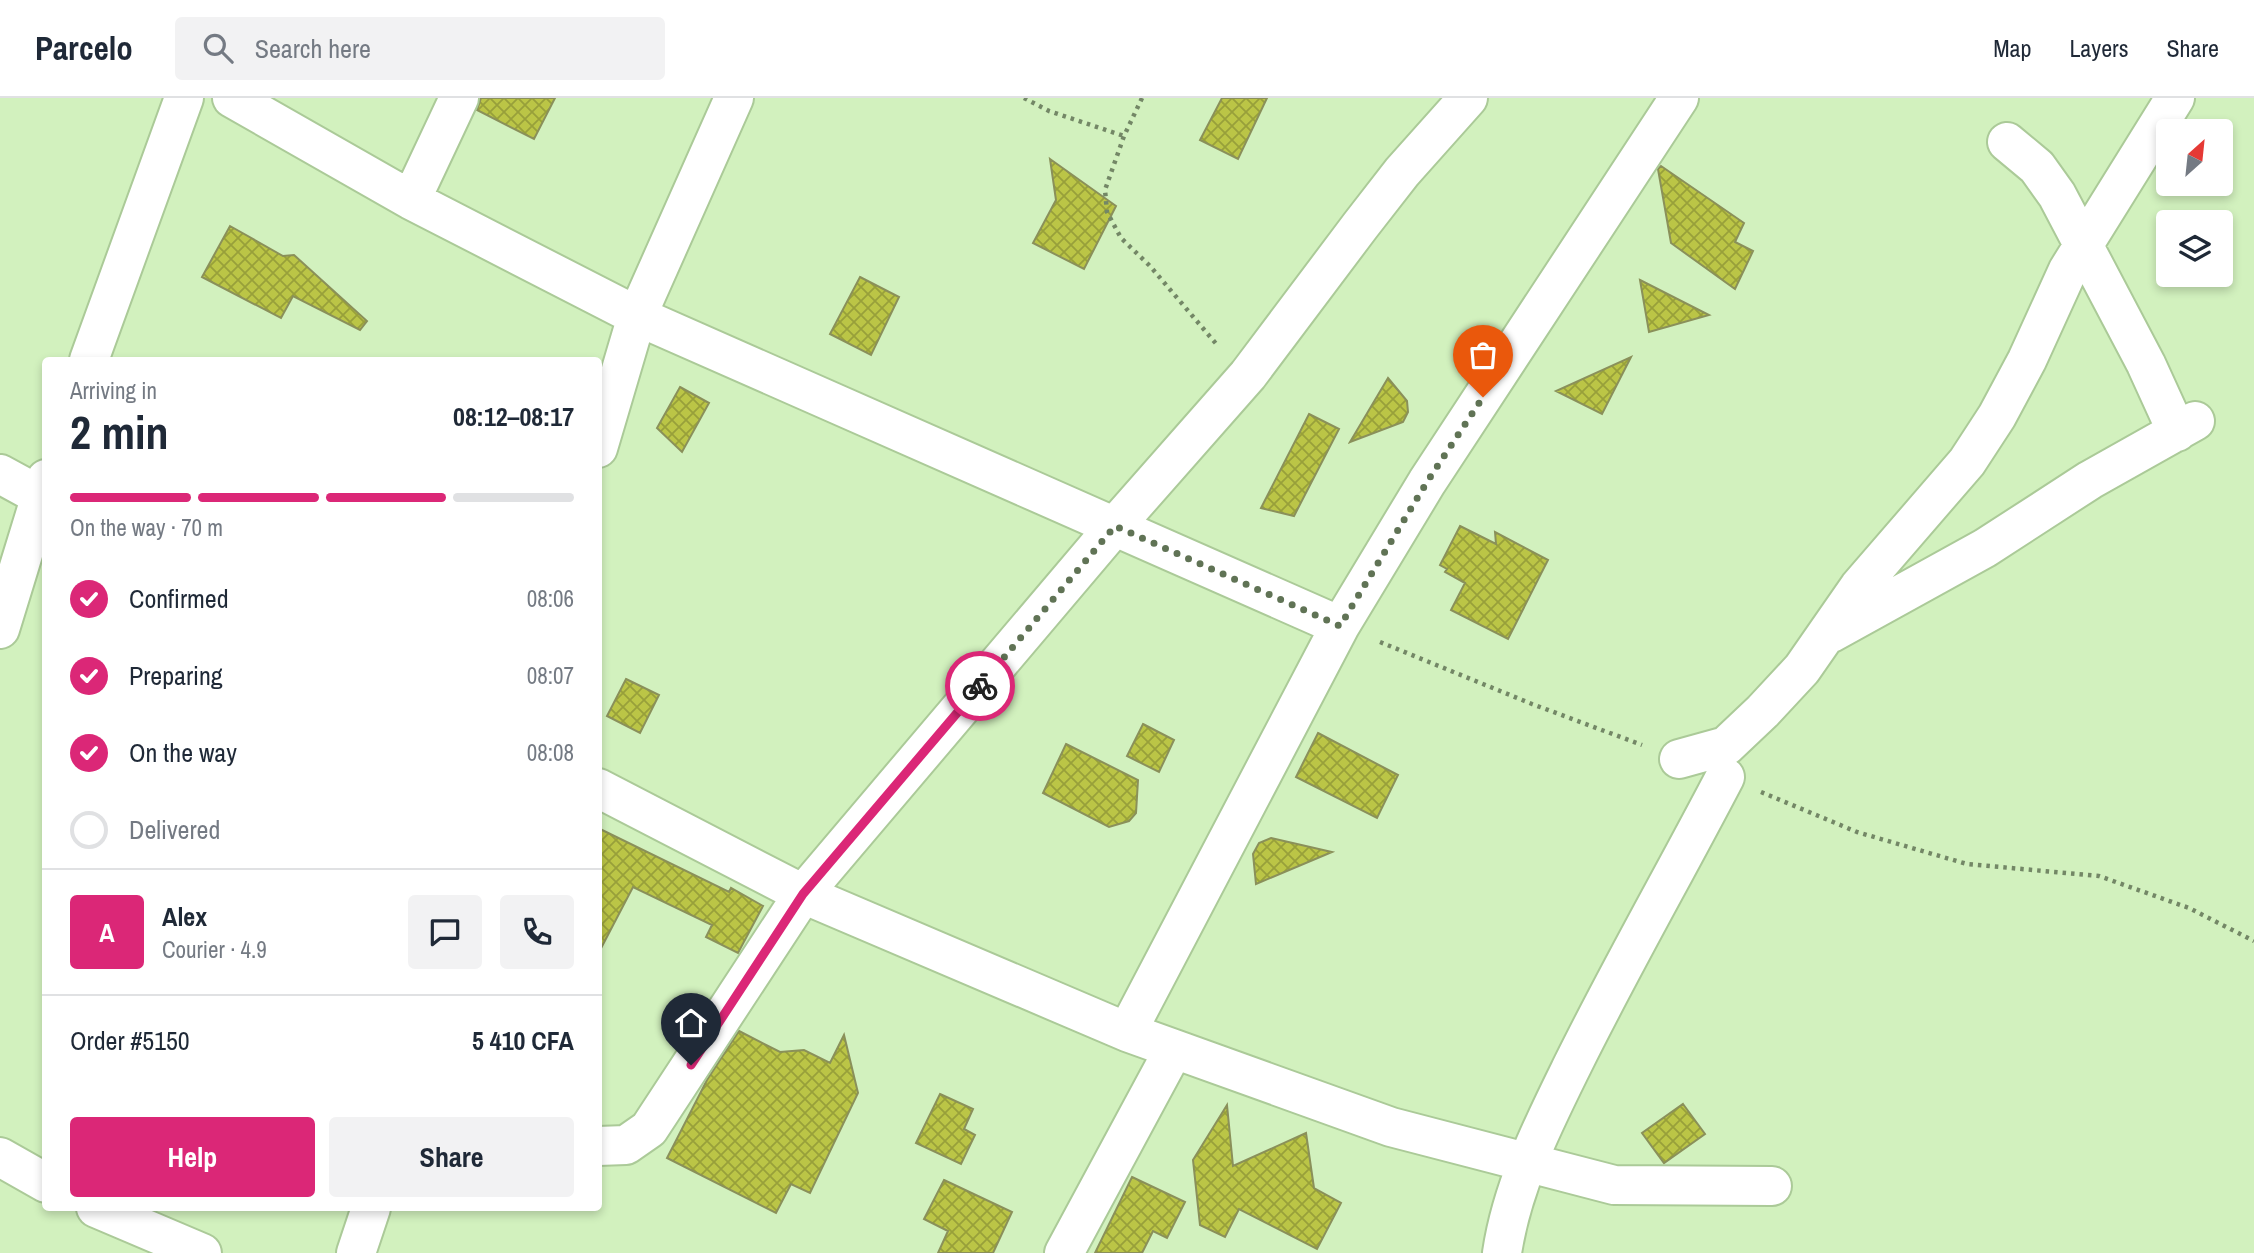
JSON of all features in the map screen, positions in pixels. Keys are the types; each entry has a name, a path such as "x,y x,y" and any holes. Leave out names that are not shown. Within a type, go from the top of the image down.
{"street":[{"path":"90,357 184,98"},
{"path":"232,98 411,201 637,316 1340,626"},
{"path":"411,201 459,98"},
{"path":"602,434 637,316 734,98"},
{"path":"602,1146 626,1145 649,1129 803,894 1115,526 1248,375 1402,172 1468,98"},
{"path":"1127,1032 1340,626 1427,482 1679,98"},
{"path":"1679,759 1726,746 1763,711 1802,669 1859,587 1967,462 1997,416 2027,360 2068,270 2175,98"},
{"path":"1826,636 1985,548 2090,480 2186,427 2146,364 2057,195 2038,167 2007,142"},
{"path":"0,474 42,491"},
{"path":"0,629 42,494"},
{"path":"1502,1253 1506,1224 1541,1129 1603,1003 1725,777"},
{"path":"602,790 803,894 1127,1032 1391,1127 1614,1185 1772,1186"},
{"path":"1064,1253 1174,1049"},
{"path":"0,1157 42,1180"},
{"path":"103,1211 202,1253"},
{"path":"356,1253 370,1211"}],"path":[{"path":"1024,98 1049,111 1124,136"},
{"path":"1142,98 1124,136 1105,190 1107,212 1121,238 1173,292 1208,336 1248,375"},
{"path":"1340,626 1532,704 1679,759"},
{"path":"1725,777 1857,832 1967,864 2099,876 2189,908 2254,941"}],"building":[{"path":"481,98 555,98 534,139 477,110"},
{"path":"1222,98 1267,98 1238,159 1200,140"},
{"path":"1050,159 1116,206 1084,269 1033,243 1056,200"},
{"path":"1661,166 1744,223 1735,242 1753,251 1735,289 1671,243 1658,169"},
{"path":"230,226 283,256 294,255 367,321 360,330 293,296 281,318 202,277"},
{"path":"860,277 899,297 871,355 830,334"},
{"path":"1640,280 1709,315 1649,332"},
{"path":"1631,357 1602,414 1556,391"},
{"path":"1388,378 1407,401 1408,412 1403,422 1350,442"},
{"path":"680,387 709,403 682,452 657,428"},
{"path":"1309,414 1339,429 1294,516 1261,508"},
{"path":"1460,526 1496,544 1495,532 1548,560 1508,639 1451,610 1465,583 1445,572 1447,569 1440,565"},
{"path":"626,679 659,695 640,733 607,716"},
{"path":"1143,724 1174,740 1159,772 1127,756"},
{"path":"1318,733 1398,775 1377,818 1296,777"},
{"path":"1066,744 1138,780 1136,813 1129,821 1109,827 1043,793"},
{"path":"602,830 729,892 731,888 763,906 738,953 706,937 712,925 633,887 602,946"},
{"path":"1271,838 1332,852 1256,884 1253,854 1259,843"},
{"path":"739,1031 780,1052 804,1050 830,1063 844,1035 858,1093 810,1193 791,1184 776,1213 667,1158 707,1080"},
{"path":"940,1094 973,1109 964,1129 975,1135 961,1164 916,1143"},
{"path":"1683,1104 1705,1134 1664,1163 1642,1133"},
{"path":"1227,1105 1233,1166 1306,1133 1314,1188 1341,1203 1317,1249 1239,1209 1225,1237 1200,1225 1193,1160"},
{"path":"1132,1177 1185,1202 1167,1238 1153,1231 1142,1253 1095,1253"},
{"path":"944,1180 1012,1212 993,1253 938,1253 948,1231 924,1219"}],"way so far":[{"path":"980,686 1115,526 1340,626 1427,482 1483,397"}],"route":[{"path":"691,1065 803,894 980,686"}]}
